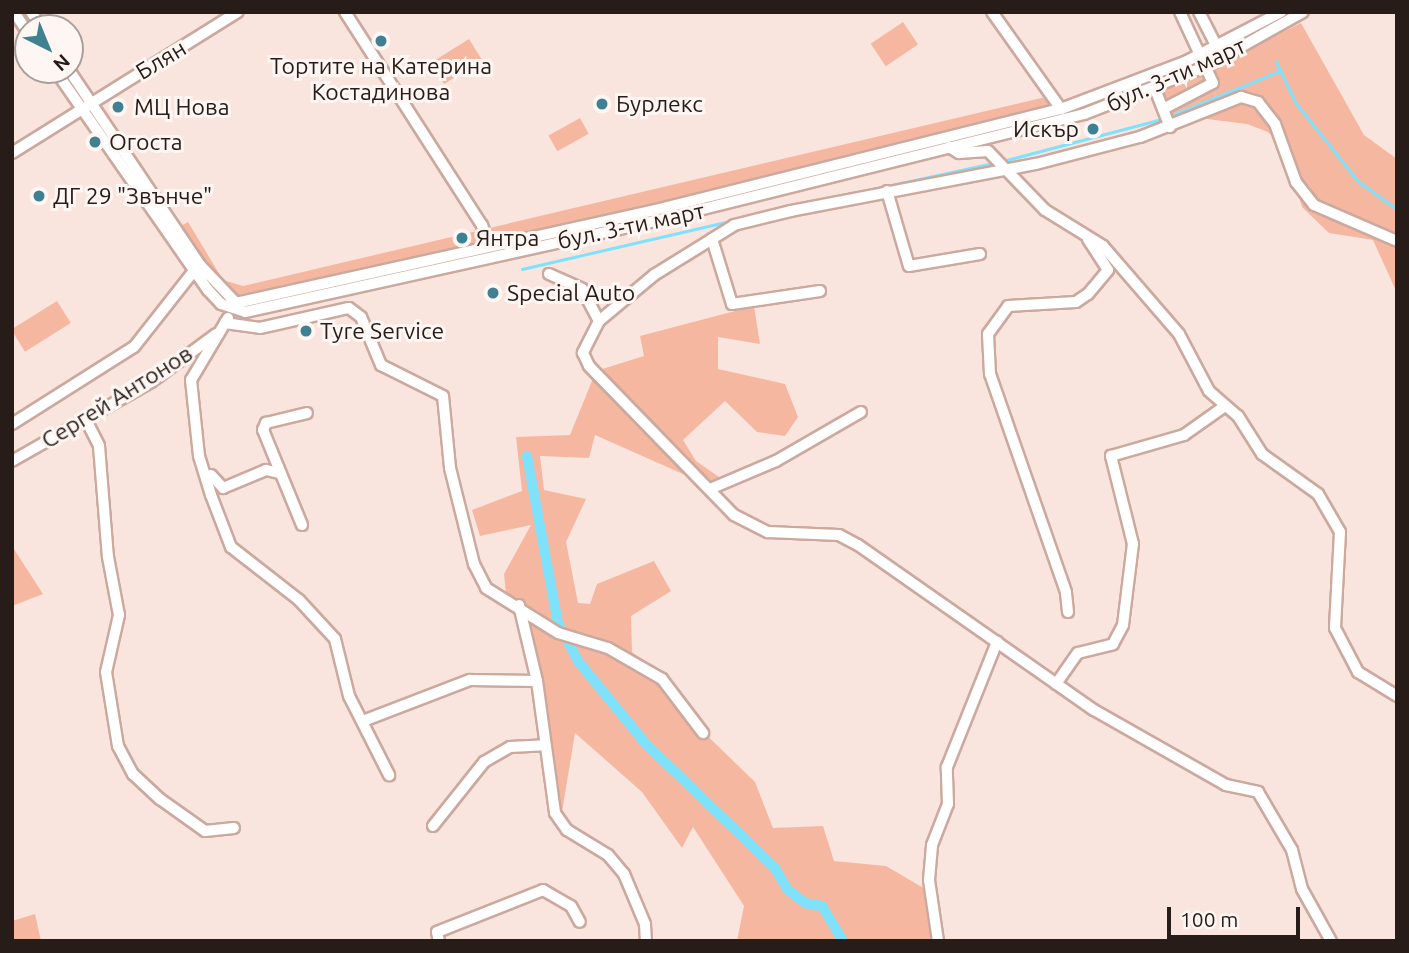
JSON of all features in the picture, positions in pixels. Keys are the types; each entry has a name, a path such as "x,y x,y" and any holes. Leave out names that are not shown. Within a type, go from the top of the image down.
{"street":[{"name":"Блян","path":"12,153 86,104 238,12"},
{"path":"345,12 482,225 489,244"},
{"path":"992,12 1061,109"},
{"path":"1166,118 1211,87 1207,66 1180,12"},
{"path":"1199,12 1223,58"},
{"name":"бул. 3-ти март","path":"235,306 489,244 656,210 1061,109 1201,55 1282,12"},
{"name":"бул. 3-ти март","path":"235,306 253,312 639,225 1084,114 1155,89 1207,66 1303,12"},
{"path":"68,84 86,104"},
{"path":"76,84 86,104 217,300 235,306"},
{"path":"1155,89 1166,118"},
{"path":"1331,941 1302,889 1292,850 1258,792 1213,779 1056,684 858,545 839,535 768,532 749,526 589,366 583,353 599,321 654,275 734,225 1003,163 1037,164 1166,118 1250,97 1275,124 1296,182 1314,205 1397,241"},
{"path":"949,147 959,153 988,151 1003,163 1045,209 1080,228 1140,284 1225,407 1238,416 1262,454 1308,483 1335,522 1341,552 1335,628 1357,672 1397,696"},
{"path":"887,191 909,266 980,254"},
{"path":"1068,612 1066,592 1022,476 987,354 988,334 1008,306 1023,301 1076,302 1105,276 1106,263 1080,228"},
{"path":"712,239 732,304 820,291"},
{"path":"12,424 134,347 197,268"},
{"path":"550,274 582,289 599,321"},
{"name":"Сергей Антонов","path":"12,461 151,382 222,327 235,306"},
{"path":"389,775 349,696 335,639 299,600 231,547 204,467 191,380 222,327 260,328 349,308 366,323 380,365 443,396 450,468 474,564 486,588 519,605 558,633 608,648 662,679 703,733"},
{"path":"1056,684 1078,653 1113,644 1123,625 1133,544 1111,456 1184,435 1225,407"},
{"path":"710,489 776,461 861,412"},
{"path":"302,525 279,473 266,423 307,413"},
{"path":"85,418 99,446 108,557 119,615 106,672 118,746 133,774 160,799 205,831 233,828"},
{"path":"204,467 223,488 266,470 279,473"},
{"path":"519,605 537,681 555,813 567,830 608,855 624,874 642,915 646,941"},
{"path":"938,941 929,880 932,845 948,804 947,767 997,642"},
{"path":"363,722 470,680 537,681"},
{"path":"433,826 484,762 510,747 545,745"},
{"path":"439,941 437,932 543,890 557,893 580,922"}],"shaded area":[{"path":"903,22 918,44 886,66 871,44"},
{"path":"1301,23 1364,135 1397,159 1397,293 1373,240 1329,233 1302,207 1285,149 1268,132 1247,124 1167,114 1159,93"},
{"path":"469,39 482,60 444,84 431,63"},
{"path":"1050,96 1061,109 655,210 236,303 175,229 188,222 223,280 243,286"},
{"path":"580,118 589,134 557,151 549,135"},
{"path":"57,301 71,323 25,352 12,329"},
{"path":"754,306 760,344 718,337 718,369 785,384 798,417 785,436 757,432 725,401 683,440 696,461 719,477 710,494 692,478 595,435 589,458 540,456 544,490 586,499 566,542 578,603 590,604 597,584 654,561 671,591 631,616 632,652 664,680 690,719 755,782 773,828 823,826 834,861 886,866 927,890 935,941 737,941 744,906 693,827 682,848 642,792 575,733 562,812 551,791 523,607 506,593 504,574 531,525 480,536 472,510 522,491 516,437 570,435 596,371 644,356 640,336"},
{"path":"12,546 43,594 12,606"},
{"path":"35,914 41,941 12,941 12,921"}],"waterway":[{"path":"1276,61 1296,103 1358,181 1397,209"},
{"path":"1168,117 1279,71"},
{"path":"1003,161 1162,119"},
{"path":"822,200 993,163"},
{"path":"522,269 747,217"},
{"path":"527,456 558,623 578,661 645,743 775,868 787,889 805,903 822,906 843,941"}],"place":[{"name":"Тортите на Катерина Костадинова","path":"381,41"},
{"name":"Бурлекс","path":"602,104"},
{"name":"МЦ Нова","path":"118,107"},
{"name":"Искър","path":"1093,129"},
{"name":"Огоста","path":"95,142"},
{"name":"ДГ 29 \"Звънче\"","path":"39,196"},
{"name":"Янтра","path":"462,238"},
{"name":"Special Auto","path":"493,293"},
{"name":"Tyre Service","path":"306,331"}]}
